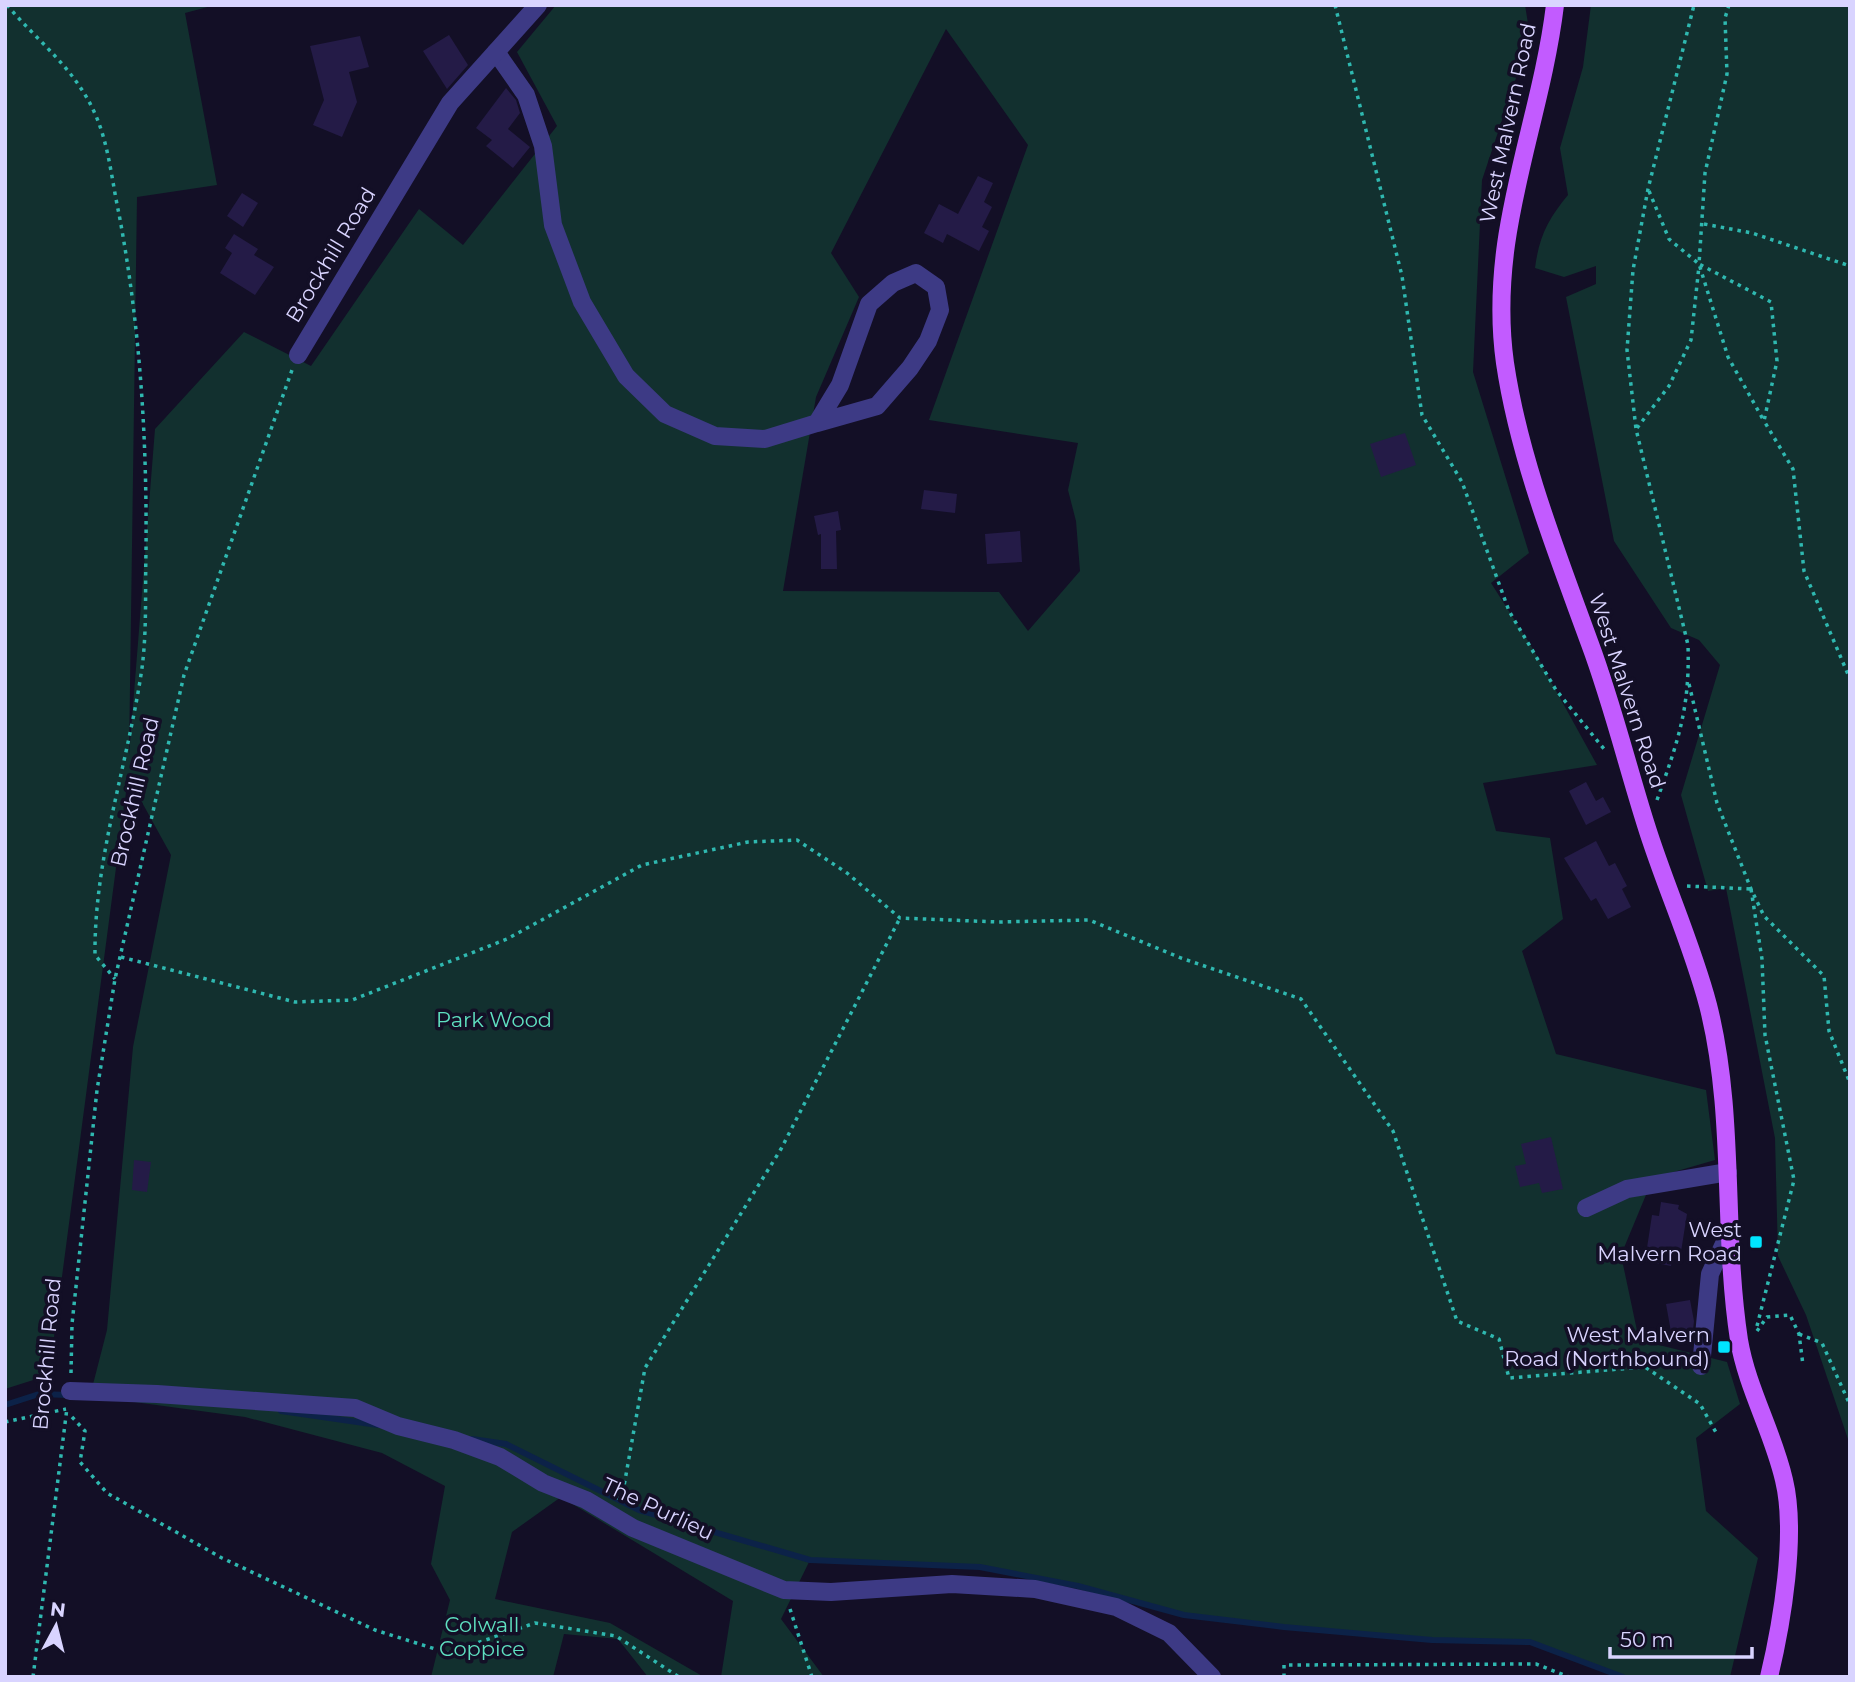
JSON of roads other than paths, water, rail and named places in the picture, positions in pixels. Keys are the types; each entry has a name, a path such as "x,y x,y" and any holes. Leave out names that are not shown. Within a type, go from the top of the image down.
{"main road":[{"name":"West Malvern Road","path":"1555,5 1550,49 1511,199 1504,249 1502,330 1505,364 1515,414 1548,522 1605,686 1647,828 1697,967 1719,1055 1728,1172 1729,1233 1742,1357 1779,1485 1788,1542 1784,1591 1769,1677"}],"street":[{"name":"Brockhill Road","path":"298,355 450,103 538,5"},
{"path":"496,52 526,95 543,146 553,225 582,302 626,376 665,414 715,436 765,439 877,406 928,341 940,310 936,287 916,273 893,283 870,304 840,385 817,422"},
{"path":"1586,1208 1627,1189 1728,1172"},
{"path":"1701,1366 1710,1274 1729,1233"},
{"name":"The Purlieu","path":"68,1400 158,1394 355,1408 398,1426 454,1440 500,1457 542,1483 586,1500 633,1528 784,1590 831,1592 952,1584 1035,1589 1116,1607 1169,1633 1212,1677"}],"waterway":[{"path":"5,1405 39,1394 68,1395"},
{"path":"281,1411 378,1425"},
{"path":"472,1439 506,1444 639,1510 810,1560 980,1567 1078,1586 1184,1615 1284,1627 1432,1640 1530,1642 1623,1677"}],"place":[{"name":"West Malvern Road","path":"1756,1242"},
{"name":"West Malvern Road (Northbound)","path":"1724,1347"}],"park label":[{"name":"Park Wood","path":"494,1020"},
{"name":"Colwall Coppice","path":"482,1637"}]}
